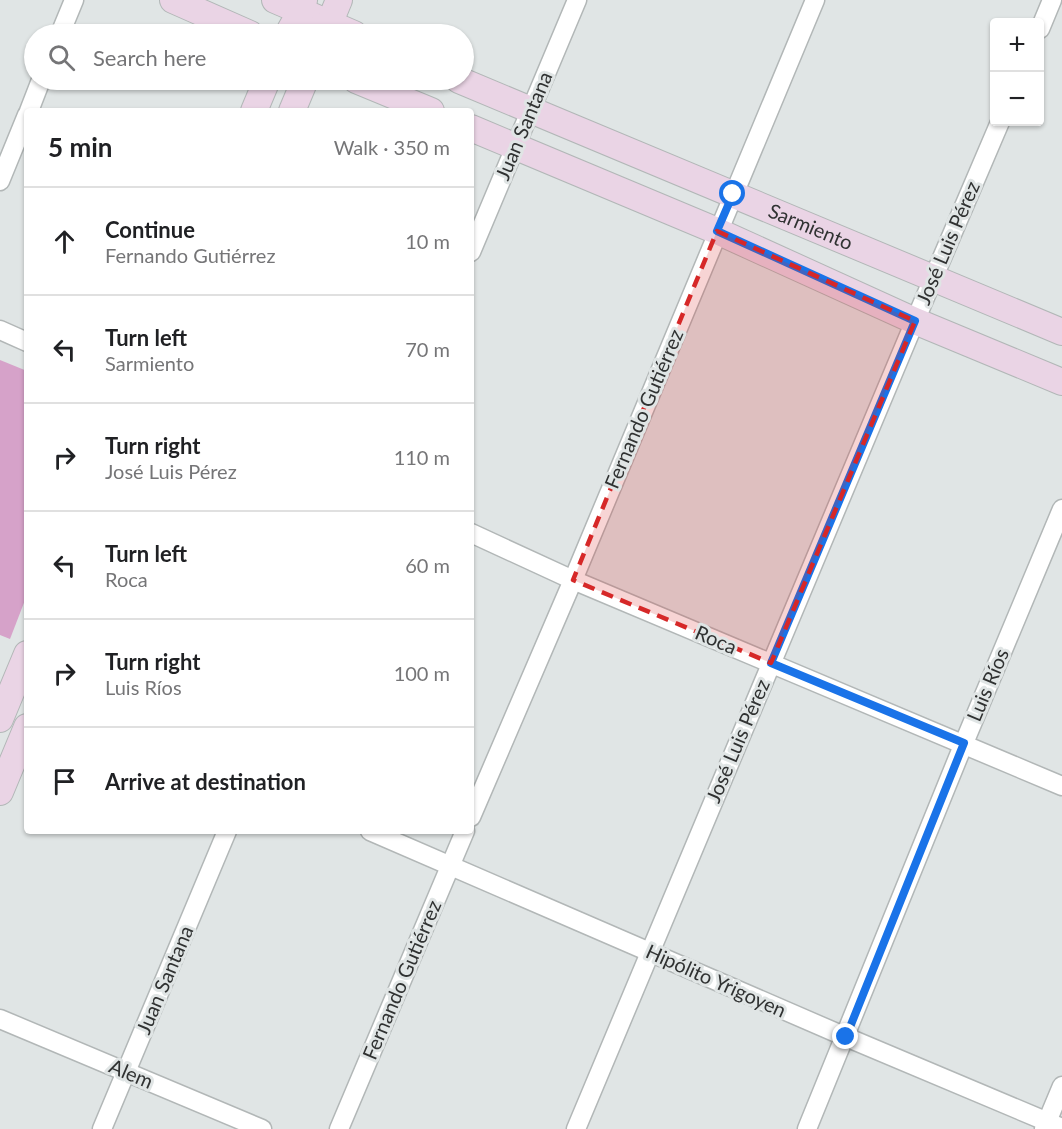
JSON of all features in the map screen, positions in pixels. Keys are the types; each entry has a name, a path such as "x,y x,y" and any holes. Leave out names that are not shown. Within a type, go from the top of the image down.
{"street":[{"path":"64,24 74,0"},
{"path":"173,0 227,24"},
{"path":"275,0 302,5 322,24"},
{"path":"329,24 339,0"},
{"name":"Juan Santana","path":"474,245 577,0"},
{"name":"Fernando Gutiérrez","path":"474,810 573,580 815,0"},
{"path":"1044,19 1052,0"},
{"path":"293,24 302,5"},
{"name":"Sarmiento","path":"474,86 1062,333"},
{"path":"30,108 38,90"},
{"path":"255,108 263,90"},
{"path":"293,108 301,90"},
{"path":"380,90 424,108"},
{"path":"0,181 24,123"},
{"name":"José Luis Pérez","path":"576,1129 998,126"},
{"name":"Sarmiento","path":"474,129 717,231 915,321 1062,382"},
{"path":"0,330 24,341"},
{"name":"Luis Ríos","path":"807,1129 1062,509"},
{"name":"Roca","path":"474,534 573,580 1062,786"},
{"path":"0,719 14,679 24,660"},
{"path":"0,792 24,735"},
{"name":"Juan Santana","path":"102,1129 227,834"},
{"name":"Hipólito Yrigoyen","path":"377,834 1051,1126"},
{"name":"Fernando Gutiérrez","path":"339,1129 464,834"},
{"name":"Alem","path":"0,1018 262,1129"},
{"path":"1051,1126 1062,1086"}],"highlighted area":[{"path":"717,231 915,321 771,663 573,580"}],"shaded area":[{"path":"0,360 24,370 24,603 10,639 0,635"}],"route":[{"path":"733,194 717,231 915,321 771,663 964,743 846,1037"}]}
